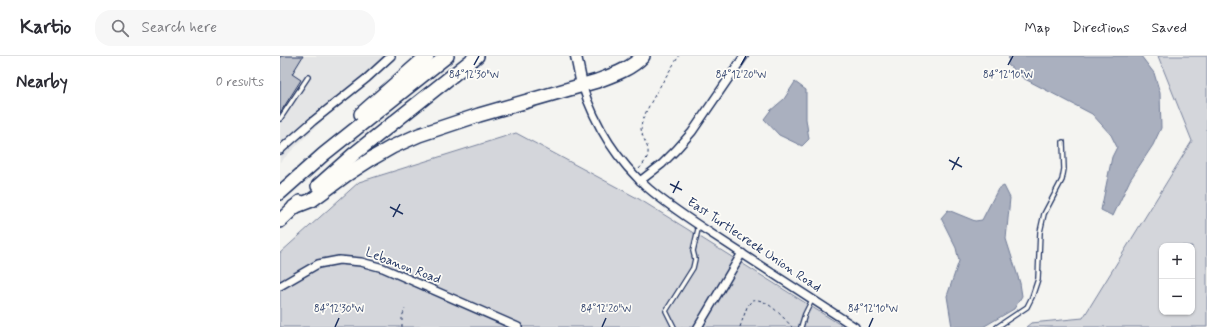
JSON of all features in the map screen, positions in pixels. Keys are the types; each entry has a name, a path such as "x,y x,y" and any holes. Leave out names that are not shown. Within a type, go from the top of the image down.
{"highway":[{"path":"302,173 327,144 427,56"},
{"path":"280,193 362,123 447,56"},
{"path":"280,221 354,154 477,56"},
{"path":"294,207 312,200 370,159 419,135 479,115 616,74 633,65 643,56"}],"street":[{"path":"280,150 367,78 391,56"},
{"name":"East Turtlecreek Union Road","path":"576,56 582,85 593,115 618,157 640,181 664,201 699,225 855,327"},
{"path":"640,181 672,155 692,132 744,56"},
{"path":"698,327 742,253"},
{"name":"Lebanon Road","path":"280,286 318,264 339,260 361,262 383,268 518,327"}],"lane":[{"path":"280,119 308,77"},
{"path":"998,327 1027,307 1032,297 1038,279 1040,232 1044,214 1062,180 1064,169 1063,142"},
{"path":"674,327 668,318 666,311 668,305 693,268 695,259 693,251 699,225"},
{"path":"801,327 805,314 812,300"}],"path":[{"path":"634,174 649,154 647,144 641,133 642,121 652,101 679,56"},
{"path":"740,327 746,307 752,300 757,299 780,314 792,327"},
{"path":"402,327 402,317 405,309"}],"shaded area":[{"path":"280,56 388,56 280,162"},
{"path":"1158,56 1207,56 1207,327 1026,327 1031,323 1083,318 1192,141"},
{"path":"516,133 639,199 844,327 280,327 280,253 359,182"}],"water":[{"path":"1009,56 1141,56 1154,73 1160,93 1161,128 1153,145 1130,180 1113,216 1101,210 1112,157 1117,147 1111,135 1092,114 1023,78 1008,65"},
{"path":"795,82 806,90 806,119 809,139 802,146 779,135 764,119 770,111 784,99"},
{"path":"1004,186 1010,198 1006,239 1020,283 1022,296 1014,309 983,327 952,327 947,296 959,261 956,248 941,218 948,210 975,221 982,220 998,189"}],"building":[{"path":"280,56 303,56 292,74 301,80 280,113"}]}
